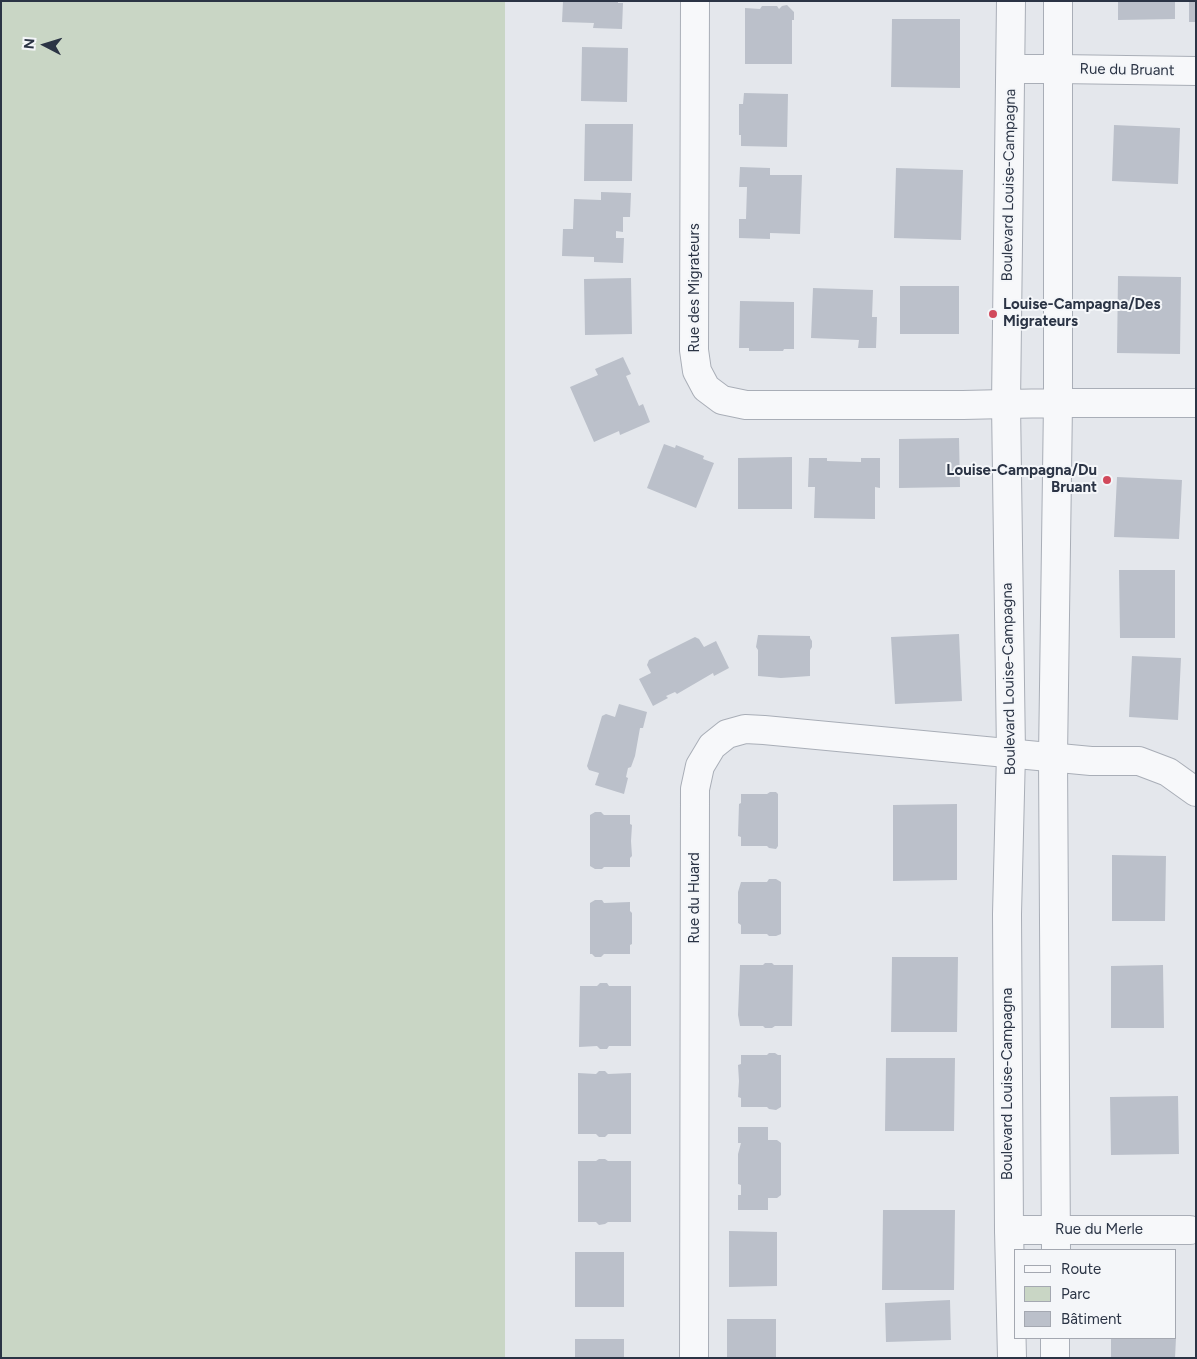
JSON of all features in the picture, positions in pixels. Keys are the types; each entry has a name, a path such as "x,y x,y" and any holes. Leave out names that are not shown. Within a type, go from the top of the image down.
{"street":[{"name":"Rue des Migrateurs","path":"695,1 694,350 697,371 706,388 722,400 746,405 963,406 1058,403"},
{"name":"Boulevard Louise-Campagna","path":"1011,1 1006,404 1011,753 1008,914 1009,1230 1012,1358"},
{"path":"1056,1240 1053,757 1058,403 1058,1"},
{"name":"Rue du Bruant","path":"1011,68 1196,71"},
{"path":"1058,403 1196,403"},
{"name":"Rue du Huard","path":"694,1358 695,789 700,766 712,746 727,734 745,730 764,730 1091,761 1139,761 1168,772 1196,792"},
{"name":"Rue du Merle","path":"1009,1230 1056,1240 1190,1230"},
{"path":"1055,1339 1055,1358"}],"green space":[{"path":"1,1 505,1 505,1358 1,1358"}],"building":[{"path":"563,1 618,1 618,3 623,3 622,29 593,28 594,23 562,22"},
{"path":"1118,1 1175,1 1175,19 1118,20"},
{"path":"1189,1 1196,1 1196,22 1189,22"},
{"path":"787,5 794,12 794,20 792,20 792,64 745,64 745,8 760,9 762,6 777,6 779,9"},
{"path":"892,19 960,19 960,88 891,87"},
{"path":"582,47 628,48 627,102 581,101"},
{"path":"744,93 788,94 787,147 741,146 739,104 743,104"},
{"path":"585,124 633,124 632,181 584,181"},
{"path":"1114,125 1180,128 1178,184 1112,181"},
{"path":"740,167 770,168 770,175 802,175 800,234 770,233 770,239 739,238 739,219 746,219 747,187 739,187"},
{"path":"896,168 963,170 961,240 894,238"},
{"path":"601,192 631,193 630,217 623,217 623,232 616,231 616,238 624,238 623,263 594,262 594,257 562,256 563,229 573,229 574,199 601,200"},
{"path":"1118,276 1181,277 1180,354 1117,353"},
{"path":"631,278 632,334 585,335 584,279"},
{"path":"900,286 959,286 959,334 900,334"},
{"path":"813,288 873,290 872,317 877,317 876,348 858,348 859,340 811,338"},
{"path":"740,301 794,302 794,349 784,349 783,351 749,351 749,348 739,348"},
{"path":"623,357 631,374 626,376 639,406 643,404 650,422 620,435 619,431 594,442 570,387 598,375 595,369"},
{"path":"959,438 960,487 899,488 899,439"},
{"path":"664,444 675,448 676,445 704,456 703,459 714,463 696,508 647,488"},
{"path":"792,457 792,509 738,509 738,458"},
{"path":"809,458 827,458 827,461 861,462 861,458 880,458 880,488 875,487 875,519 814,518 815,487 808,487"},
{"path":"1117,477 1182,480 1179,539 1114,537"},
{"path":"1119,570 1175,570 1175,638 1120,638"},
{"path":"959,634 962,701 895,704 891,637"},
{"path":"758,635 810,636 812,647 810,650 810,676 781,678 758,676 758,650 756,647"},
{"path":"695,637 699,639 704,647 716,641 729,668 714,676 713,673 677,694 675,692 666,696 668,698 653,706 639,679 651,673 647,665 649,660"},
{"path":"1132,656 1181,658 1178,720 1129,717"},
{"path":"619,704 647,712 643,728 640,728 635,756 631,767 628,768 626,777 628,778 624,794 595,785 599,773 589,770 587,766 602,716 606,714 615,717"},
{"path":"770,792 778,794 778,846 776,849 767,846 741,846 741,837 738,836 741,794 767,794"},
{"path":"957,804 957,880 893,881 893,805"},
{"path":"595,812 601,812 604,815 630,815 630,824 632,825 632,856 630,858 630,867 595,869 590,866 590,815"},
{"path":"1112,855 1166,856 1165,921 1112,921"},
{"path":"769,879 776,879 781,882 781,934 769,936 767,934 741,934 741,925 738,923 738,892 741,882 767,882"},
{"path":"595,900 602,900 604,903 630,902 632,944 630,945 630,954 604,954 601,957 595,957 590,954 590,903"},
{"path":"892,957 958,957 957,1032 891,1032"},
{"path":"765,963 793,965 792,1026 765,1028 763,1026 740,1026 738,1015 740,965 763,965"},
{"path":"1163,965 1164,1028 1111,1028 1111,966"},
{"path":"600,983 607,983 609,986 631,986 631,1046 609,1046 607,1049 600,1049 597,1046 579,1047 580,986 597,986"},
{"path":"769,1053 781,1055 781,1107 776,1110 767,1107 741,1107 741,1098 738,1097 738,1065 741,1064 741,1055 767,1055"},
{"path":"886,1058 955,1058 954,1131 885,1131"},
{"path":"599,1071 605,1071 608,1074 631,1073 631,1134 608,1134 605,1137 599,1137 596,1134 578,1134 578,1073 596,1074"},
{"path":"1178,1096 1179,1154 1111,1155 1110,1097"},
{"path":"738,1127 768,1127 768,1140 777,1140 781,1143 781,1195 777,1198 768,1198 768,1210 738,1210 738,1195 741,1195 741,1185 738,1184 738,1154 741,1143 738,1143"},
{"path":"599,1159 631,1161 631,1222 608,1222 599,1225 596,1222 578,1222 578,1161 596,1161"},
{"path":"883,1210 955,1210 954,1290 882,1290"},
{"path":"729,1231 777,1232 777,1286 729,1287"},
{"path":"575,1252 624,1252 624,1307 575,1307"},
{"path":"950,1300 951,1340 886,1342 885,1303"},
{"path":"727,1319 776,1319 776,1358 727,1358"},
{"path":"575,1339 624,1339 624,1358 575,1358"},
{"path":"1111,1339 1176,1339 1175,1358 1111,1358"}],"place":[{"name":"Louise-Campagna/Des Migrateurs","path":"993,314"},
{"name":"Louise-Campagna/Du Bruant","path":"1107,480"}]}
